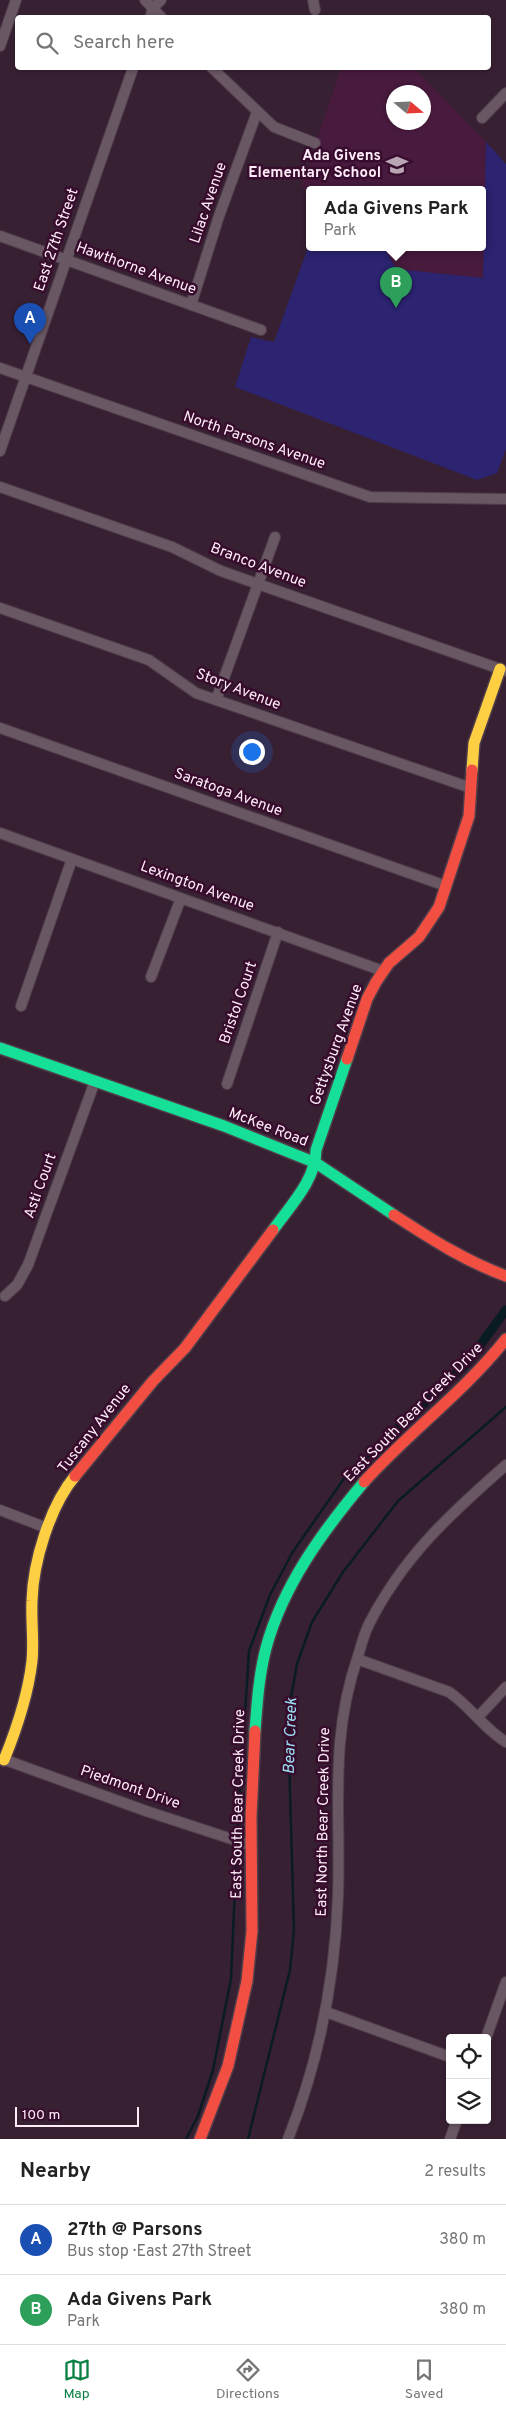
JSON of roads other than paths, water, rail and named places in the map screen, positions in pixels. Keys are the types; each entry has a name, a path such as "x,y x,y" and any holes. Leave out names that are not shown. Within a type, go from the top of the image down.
{"street":[{"path":"0,46 16,0"},
{"path":"145,0 152,13 161,0"},
{"name":"East 27th Street","path":"0,451 132,70"},
{"path":"214,70 257,112 281,131 315,143"},
{"path":"482,118 506,93"},
{"name":"Lilac Avenue","path":"191,305 219,216 257,112"},
{"name":"Hawthorne Avenue","path":"0,236 261,330"},
{"name":"North Parsons Avenue","path":"0,368 370,497 506,499"},
{"name":"Branco Avenue","path":"0,487 172,547 221,571 503,670"},
{"path":"216,700 275,537"},
{"name":"Story Avenue","path":"0,608 149,660 186,688 216,700 471,788"},
{"name":"Gettysburg Avenue","path":"316,1163 316,1150 367,999 383,971 400,953 420,937 435,916 469,816 474,743 503,670"},
{"name":"Saratoga Avenue","path":"0,728 446,886"},
{"name":"Lexington Avenue","path":"0,833 383,971"},
{"path":"21,1006 72,859"},
{"path":"151,977 181,898"},
{"name":"Bristol Court","path":"227,1084 278,932"},
{"name":"McKee Road","path":"0,1048 224,1126 316,1163 445,1250 478,1266 506,1276"},
{"name":"Asti Court","path":"5,1296 16,1285 28,1265 95,1081"},
{"name":"Tuscany Avenue","path":"2,1759 25,1699 32,1660 34,1581 47,1528 71,1481 153,1381 185,1348 297,1199 316,1163"},
{"name":"East South Bear Creek Drive","path":"200,2139 219,2092 246,1984 252,1928 250,1845 259,1684 270,1634 284,1603 313,1550 339,1512 367,1478 488,1364 506,1339"},
{"name":"East North Bear Creek Drive","path":"288,2139 306,2094 326,2012 334,1960 338,1895 337,1771 341,1721 357,1659 368,1626 388,1589 412,1555 453,1511 506,1465"},
{"path":"0,1510 47,1528"},
{"path":"357,1659 449,1692 462,1700 496,1736 506,1742"},
{"path":"478,1717 506,1688"},
{"name":"Piedmont Drive","path":"2,1759 146,1811 250,1845"},
{"path":"487,2034 506,1982"},
{"path":"326,2012 446,2055"},
{"path":"450,2139 456,2124"}],"waterway":[{"path":"391,1435 467,1363 506,1310"},
{"name":"Bear Creek","path":"248,2139 290,1970 294,1930 289,1756 290,1703 297,1664 312,1622 343,1572 398,1501 506,1407"},
{"path":"237,1837 249,1651 270,1595 292,1553 343,1480 391,1435"},
{"path":"186,2139 198,2116 213,2070 231,1979 237,1843"}],"place":[{"name":"Ada Givens Elementary School","path":"397,165"},
{"name":"Ada Givens Park","path":"396,308"},
{"name":"27th @ Parsons","path":"30,344"}]}
